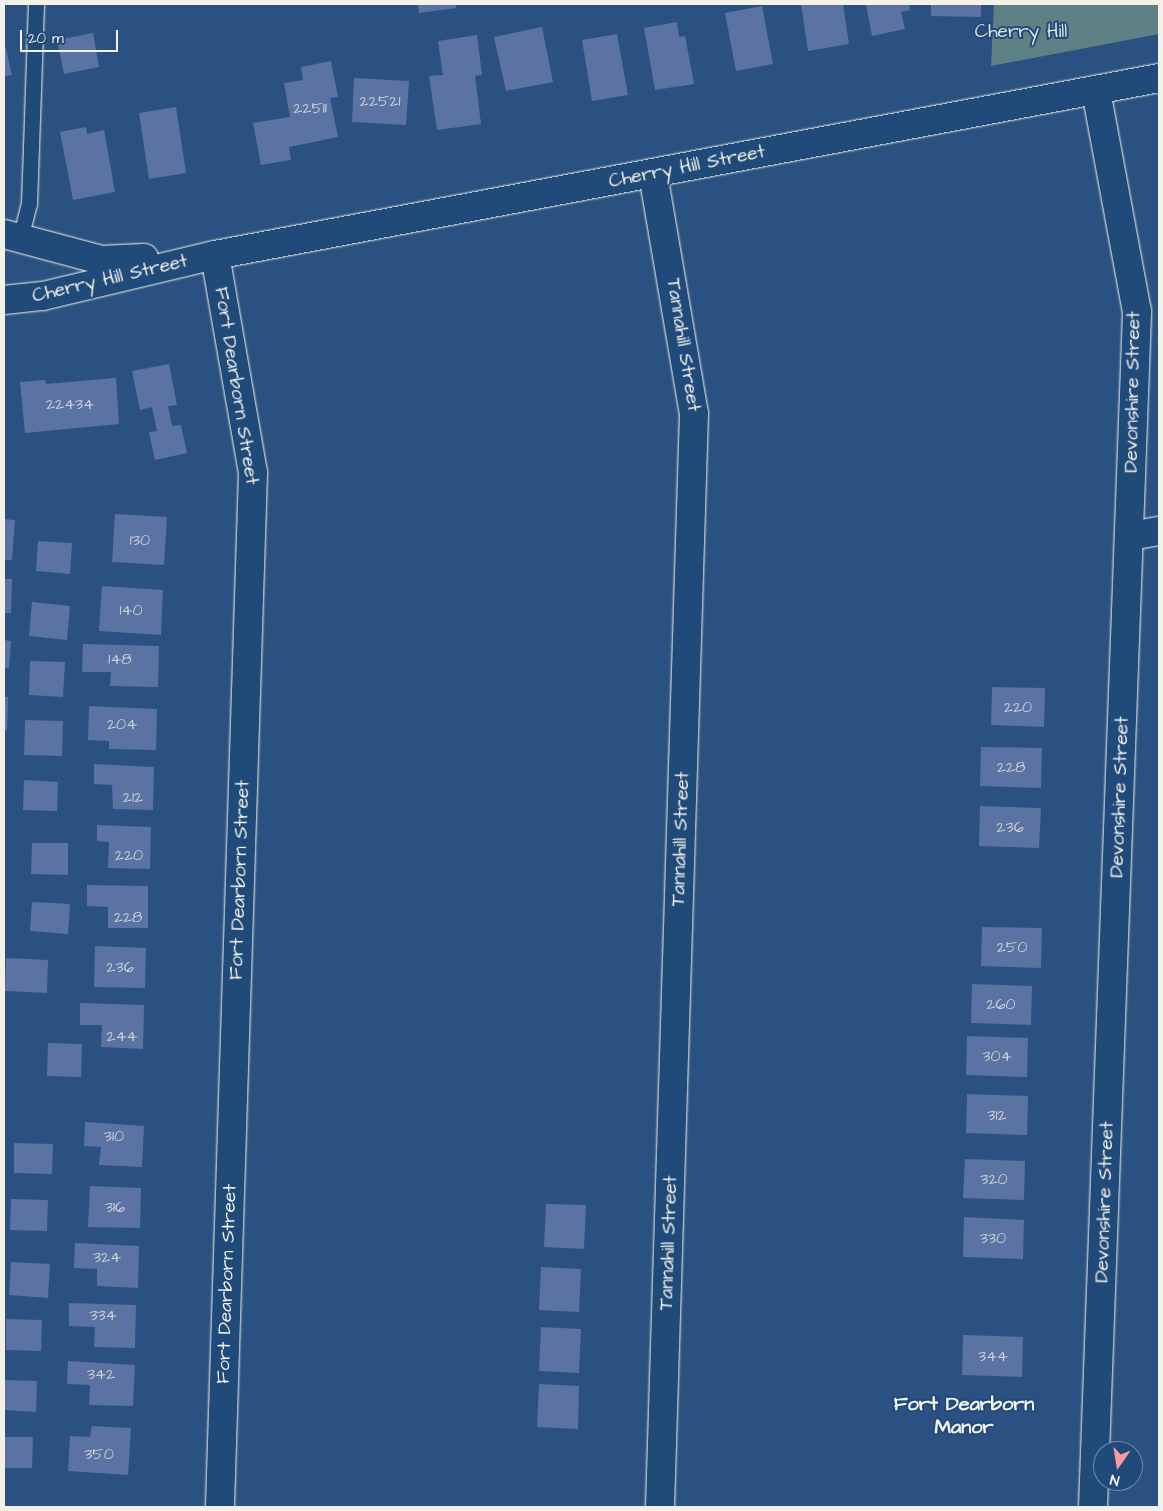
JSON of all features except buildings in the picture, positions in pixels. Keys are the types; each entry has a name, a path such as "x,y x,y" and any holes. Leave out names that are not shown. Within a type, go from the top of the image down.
{"street":[{"name":"Cherry Hill Street","path":"5,301 43,296 215,255 1159,78"},
{"name":"Devonshire Street","path":"1093,1507 1137,312 1096,90"},
{"name":"Tannahill Street","path":"653,174 694,414 660,1507"},
{"name":"Cherry Hill Street","path":"12,236 101,260 215,255"},
{"name":"Fort Dearborn Street","path":"215,255 253,473 220,1507"},
{"path":"1130,536 1159,532"}],"lane":[{"path":"12,236 29,204 36,4"}],"green space":[{"name":"Cherry Hill","path":"994,4 1159,4 1159,34 991,66"}],"district":[{"name":"Fort Dearborn Manor","path":"964,1416"}]}
